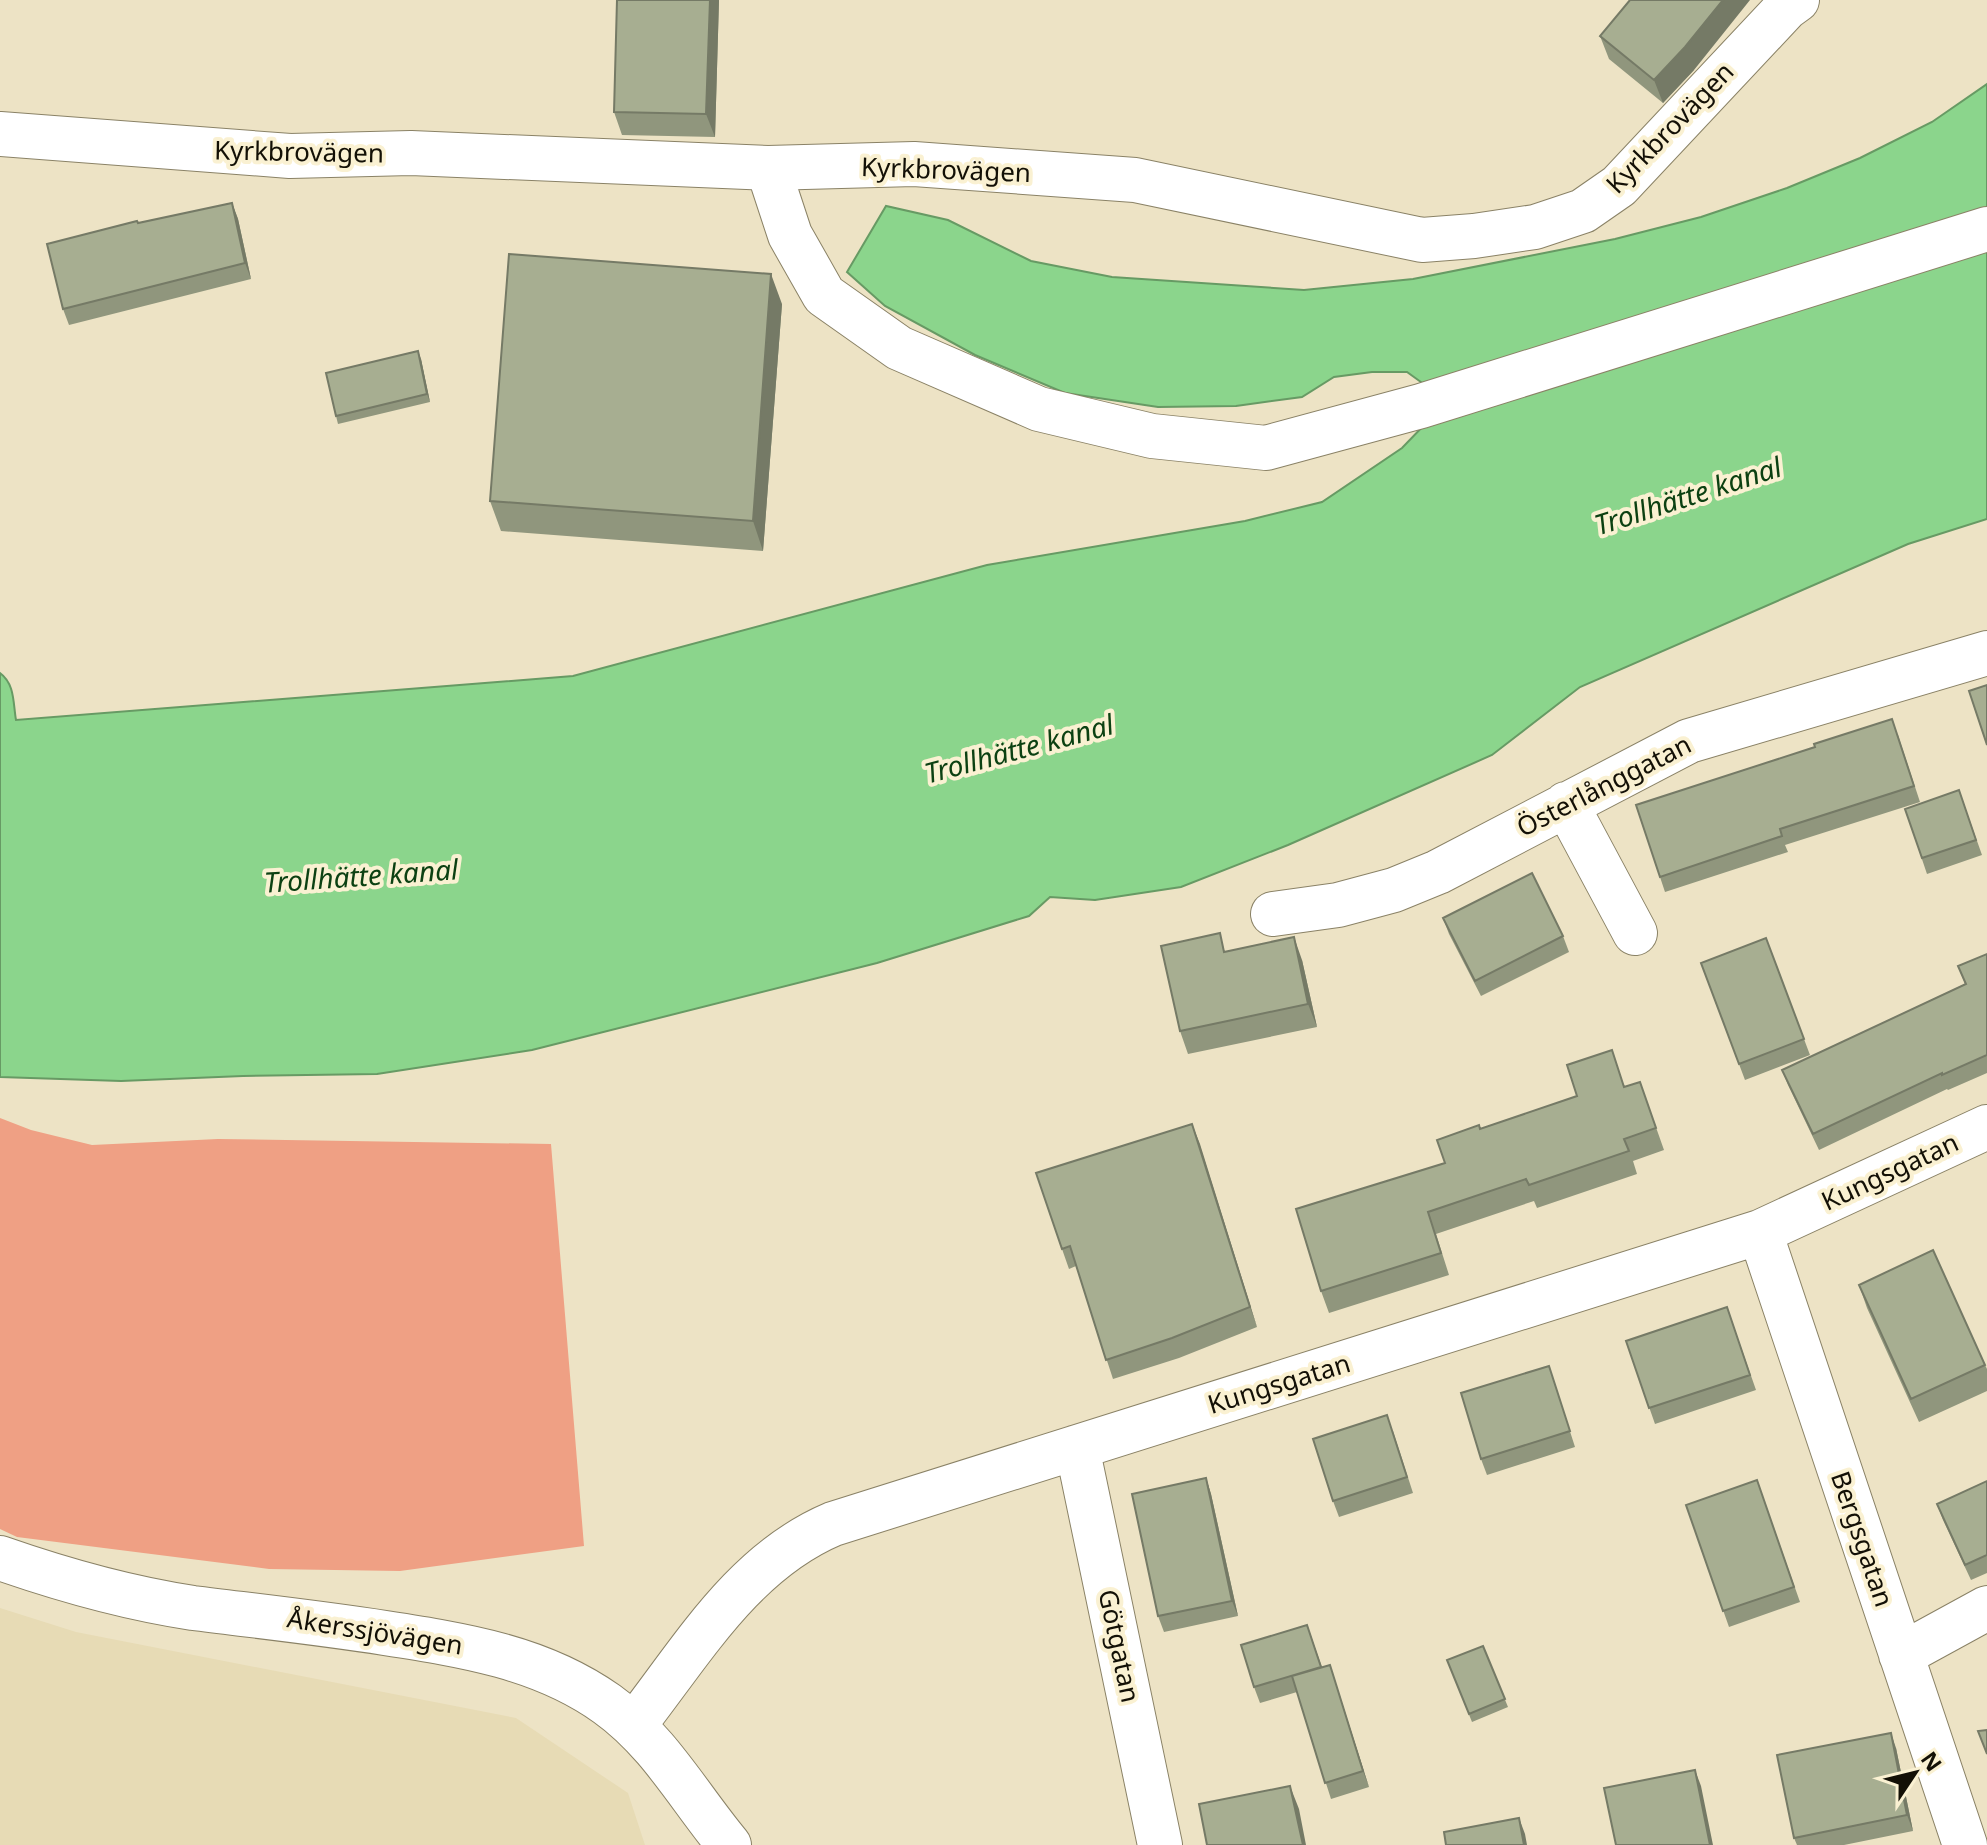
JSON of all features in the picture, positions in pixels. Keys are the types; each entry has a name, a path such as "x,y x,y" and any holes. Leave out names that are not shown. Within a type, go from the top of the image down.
{"street":[{"name":"Kyrkbrovägen","path":"0,134 276,155 411,153 768,168 914,164 1135,180 1422,240 1535,227 1583,211 1619,186 1786,8 1797,0"},
{"path":"768,168 790,235 824,295 899,348 1039,409 1152,436 1266,448 1421,406 1987,229"},
{"name":"Österlånggatan","path":"1273,914 1338,905 1394,890 1438,872 1689,741 1987,653"},
{"path":"1566,804 1635,933"},
{"name":"Kungsgatan","path":"634,1725 744,1585 806,1535 1760,1232 1987,1127"},
{"name":"Bergsgatan","path":"1760,1232 1965,1845"},
{"name":"Götgatan","path":"1077,1447 1160,1845"},
{"name":"Åkerssjövägen","path":"0,1558 68,1581 190,1607 464,1644 506,1656 574,1683 634,1725 671,1765 702,1826 729,1845"},
{"path":"1901,1655 1987,1608"}],"shaded area":[{"path":"0,1118 31,1130 92,1145 218,1139 551,1144 584,1546 400,1571 269,1569 17,1537 0,1529"},
{"path":"0,1608 76,1632 516,1718 628,1793 645,1845 0,1845"}],"water":[{"path":"1987,84 1987,215 1425,385 1407,372 1372,372 1334,377 1302,397 1236,406 1158,407 1065,393 975,355 885,306 847,272 886,206 948,220 1031,261 1112,277 1304,290 1413,279 1615,239 1701,217 1787,188 1860,158 1932,122"},
{"name":"Trollhätte kanal","path":"1987,246 1987,519 1908,544 1580,687 1492,755 1288,845 1181,887 1095,900 1050,897 1029,916 877,963 532,1050 377,1074 121,1081 0,1077 0,673 11,688 16,720 573,676 987,565 1245,521 1322,502 1402,448 1432,417"}],"building":[{"path":"617,0 710,0 706,114 614,112"},
{"path":"1630,0 1723,0 1654,80 1600,36"},
{"path":"232,203 245,263 63,309 47,244 137,221"},
{"path":"509,254 771,274 753,521 490,501"},
{"path":"418,351 427,394 336,416 326,373"},
{"path":"1987,685 1987,745 1969,691"},
{"path":"1892,719 1914,786 1780,829 1782,836 1660,877 1636,805"},
{"path":"1959,790 1976,840 1922,858 1905,809"},
{"path":"1532,873 1563,936 1475,981 1443,918"},
{"path":"1220,933 1224,952 1294,937 1308,1004 1180,1031 1161,946"},
{"path":"1766,938 1804,1039 1739,1064 1701,963"},
{"path":"1987,954 1987,1055 1813,1134 1782,1070 1966,984 1958,966"},
{"path":"1612,1050 1624,1087 1640,1082 1656,1128 1624,1139 1629,1151 1529,1185 1526,1179 1428,1212 1441,1253 1321,1291 1296,1209 1445,1163 1437,1140 1577,1096 1567,1065"},
{"path":"1192,1124 1250,1307 1106,1360 1070,1246 1062,1249 1036,1173"},
{"path":"1933,1250 1985,1365 1911,1399 1859,1285"},
{"path":"1727,1307 1750,1375 1649,1408 1626,1341"},
{"path":"1549,1366 1570,1431 1481,1459 1461,1393"},
{"path":"1387,1415 1407,1477 1333,1501 1313,1439"},
{"path":"1206,1478 1232,1601 1158,1616 1132,1494"},
{"path":"1757,1480 1794,1587 1723,1611 1686,1505"},
{"path":"1987,1481 1987,1555 1965,1565 1937,1504"},
{"path":"1307,1625 1321,1667 1254,1687 1241,1645"},
{"path":"1483,1646 1505,1699 1469,1714 1447,1660"},
{"path":"1330,1665 1363,1771 1325,1783 1292,1676"},
{"path":"1987,1730 1987,1754 1978,1731"},
{"path":"1891,1733 1907,1815 1794,1838 1777,1755"},
{"path":"1695,1770 1710,1845 1616,1845 1604,1788"},
{"path":"1290,1786 1303,1845 1207,1845 1199,1804"},
{"path":"1519,1818 1524,1845 1446,1845 1444,1832"}]}
